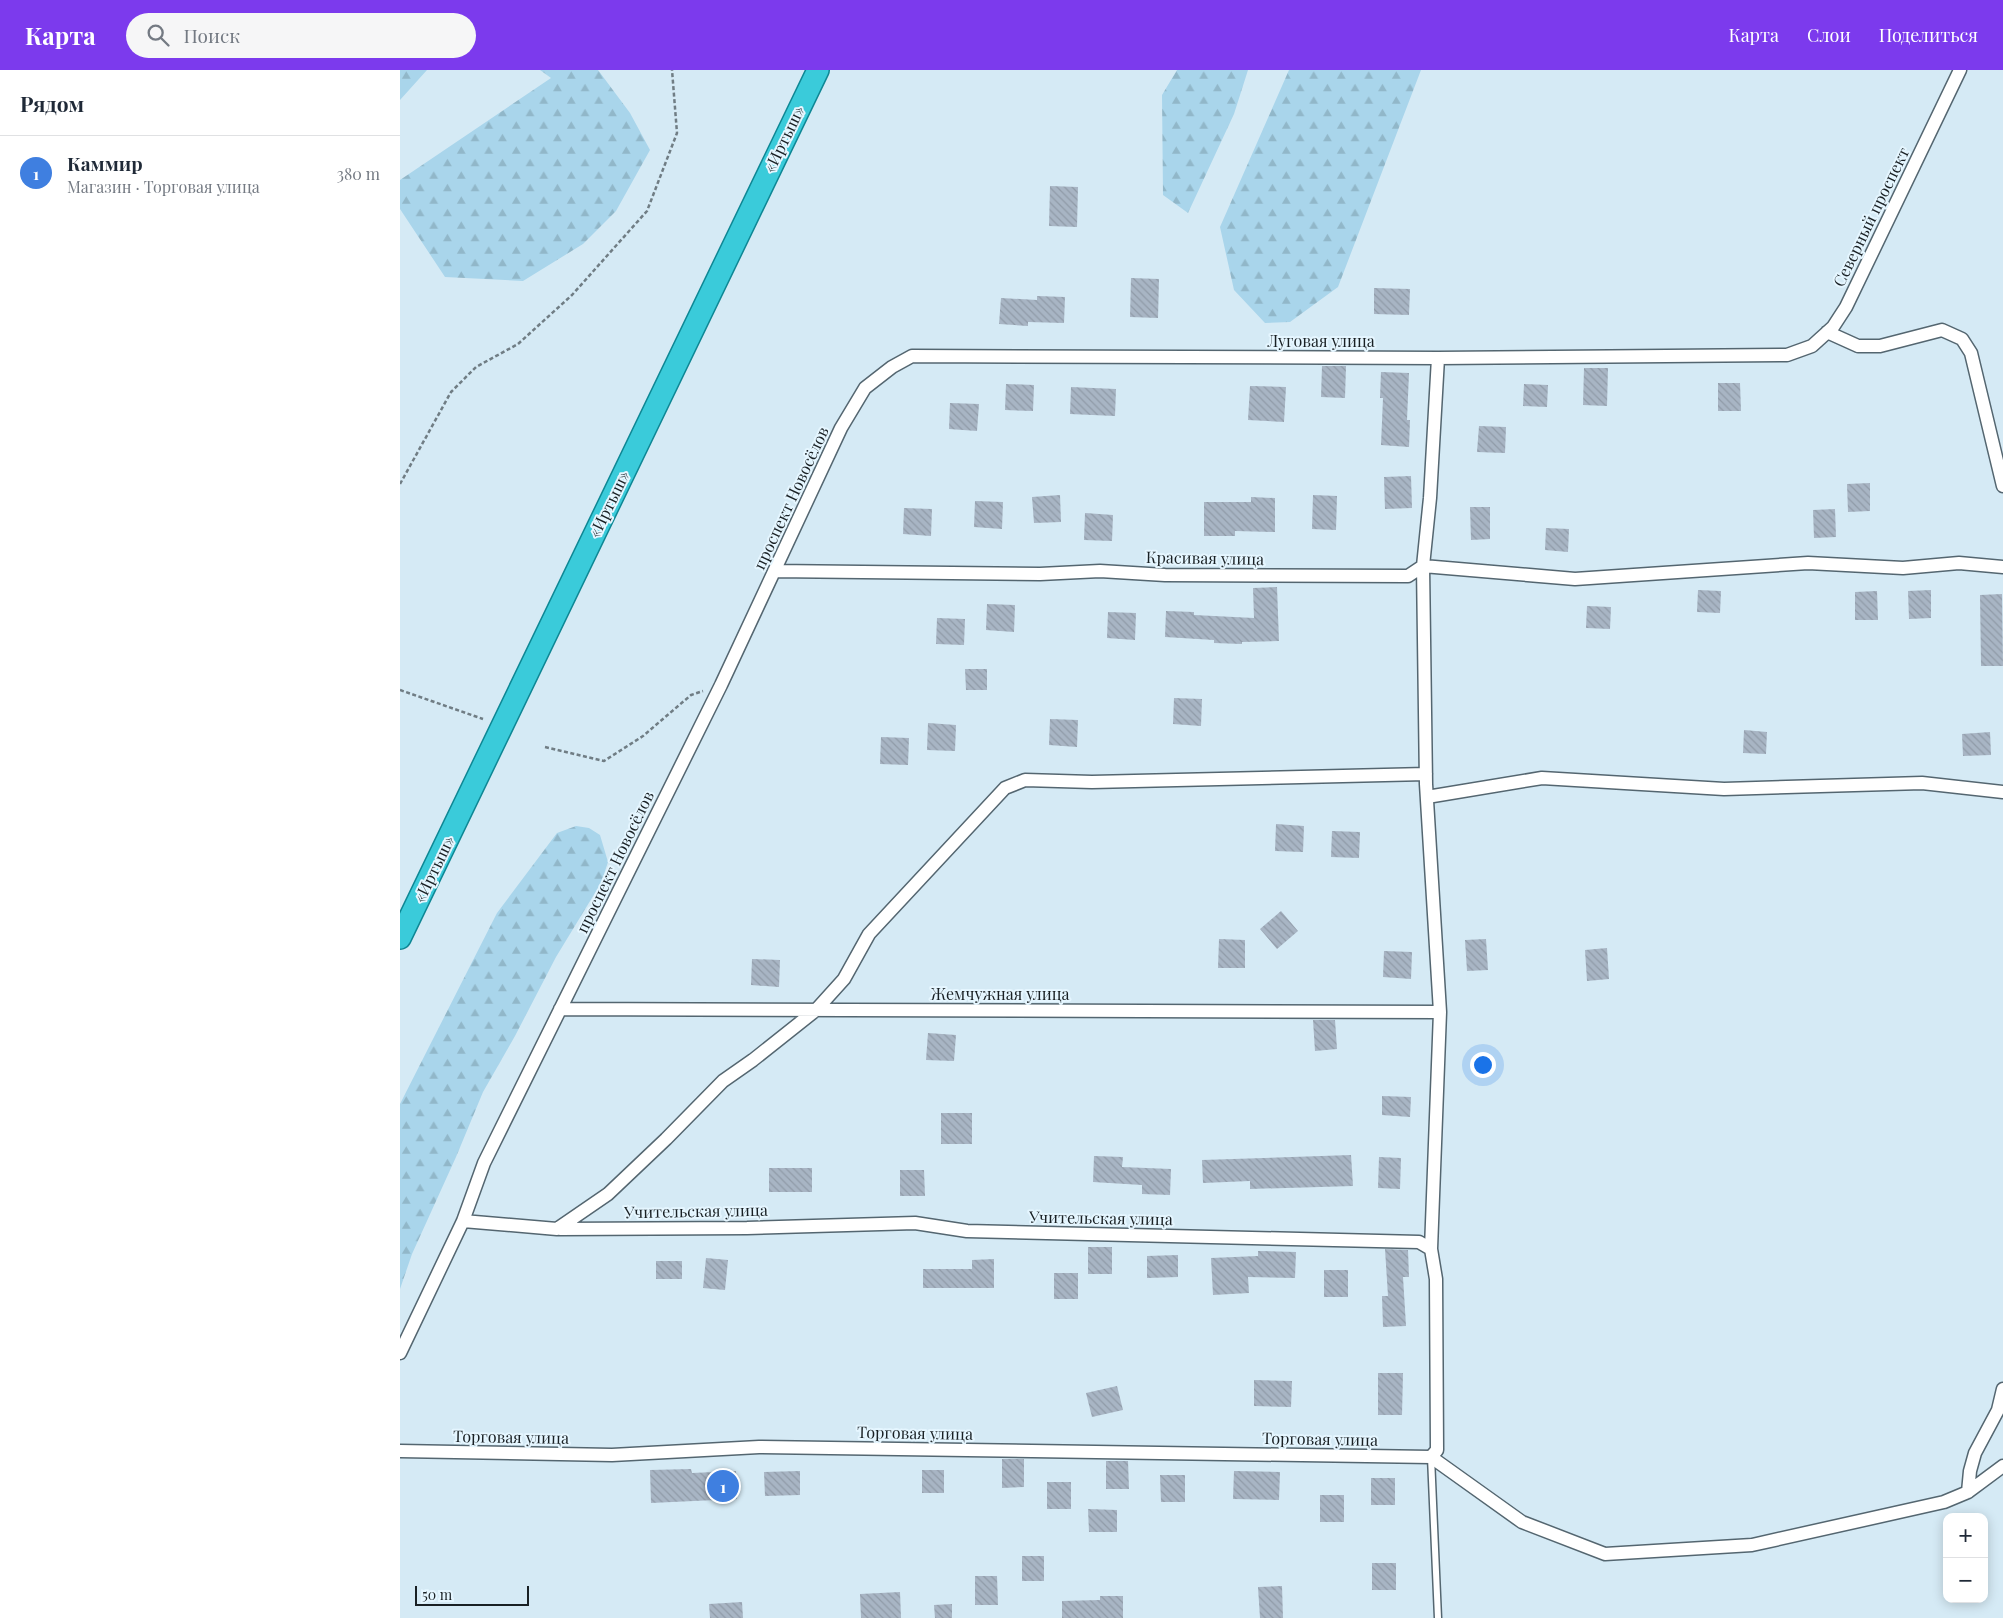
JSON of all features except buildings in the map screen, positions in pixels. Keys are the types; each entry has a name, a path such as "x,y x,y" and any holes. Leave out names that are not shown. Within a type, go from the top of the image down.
{"highway":[{"name":"«Иртыш»","path":"400,938 818,70"}],"street":[{"name":"Северный проспект","path":"1786,355 1812,346 1827,332 1846,306 1960,70"},
{"path":"1827,332 1858,346 1880,346 1942,330 1962,339 1971,353 2003,486"},
{"name":"Луговая улица","path":"865,388 892,367 912,356 1438,358 1786,355"},
{"path":"1438,358 1430,498 1423,566 1426,774 1440,1012 1431,1249 1436,1279 1437,1450 1431,1457 1522,1522 1605,1554 1752,1545 1944,1502 1968,1492 2003,1466"},
{"name":"проспект Новосёлов","path":"400,1353 463,1221 484,1163 720,685 841,428 865,388"},
{"path":"1423,566 1575,579 1808,563 1903,568 1958,563 2003,567"},
{"name":"Красивая улица","path":"774,571 1030,574 1100,572 1165,575 1408,576 1423,566"},
{"path":"557,1229 608,1194 723,1081 753,1060 816,1010 844,979 869,934 1005,788 1025,780 1092,782 1426,774"},
{"path":"1427,798 1542,778 1724,789 1922,783 2003,792"},
{"name":"Жемчужная улица","path":"560,1009 1440,1012"},
{"name":"Учительская улица","path":"463,1221 557,1229 747,1228 915,1223 967,1231 1419,1242 1431,1249"},
{"path":"1968,1492 1970,1471 1976,1453 1998,1410 2003,1389"},
{"name":"Торговая улица","path":"400,1451 612,1455 759,1447 1431,1457"}],"lane":[{"path":"1431,1457 1438,1618"}],"path":[{"path":"400,484 451,392 476,367 518,344 559,308 647,211 677,133 672,70"},
{"path":"545,747 604,761 643,736 691,695 720,685"},
{"path":"400,690 484,719"}],"green space":[{"path":"400,70 427,70 400,100"},
{"path":"540,70 598,70 630,113 650,150 616,211 583,244 523,281 445,277 400,209 400,180 551,78"},
{"path":"1177,70 1248,70 1234,114 1188,213 1163,195 1162,95"},
{"path":"1289,70 1421,70 1338,287 1290,322 1265,323 1234,290 1220,227"},
{"path":"576,826 589,828 600,835 608,862 601,883 556,957 515,1036 483,1092 412,1254 400,1289 400,1104 497,913 557,833"}],"place":[{"name":"Каммир","path":"723,1486"}]}
